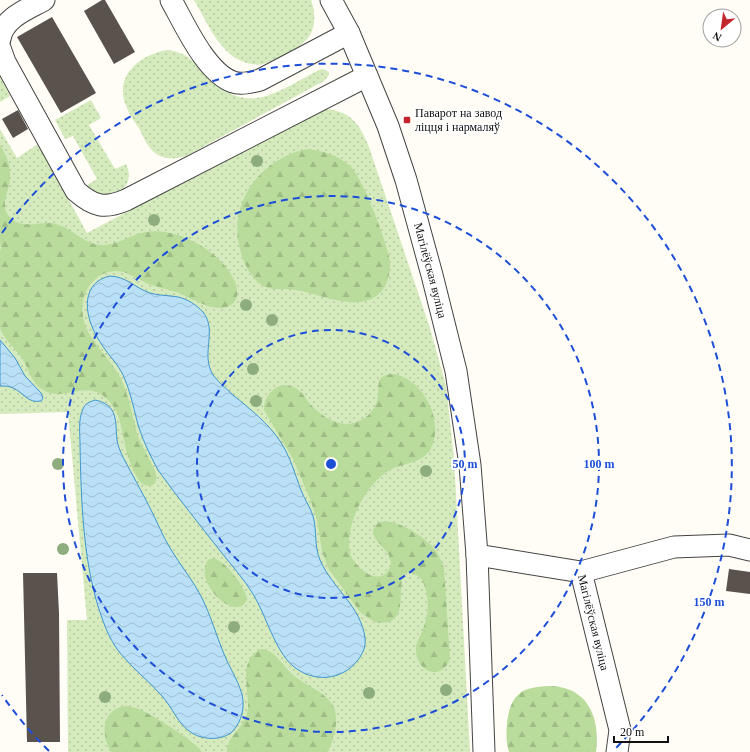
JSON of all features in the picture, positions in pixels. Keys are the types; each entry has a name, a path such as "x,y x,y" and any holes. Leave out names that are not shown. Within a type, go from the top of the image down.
{"street":[{"path":"0,39 4,27 10,20 44,0"},
{"path":"171,0 210,65 221,76 233,82 248,83 260,80 349,33"},
{"name":"Магілёўская вуліца","path":"331,0 349,33 388,126 406,180 456,370 470,465 477,555 484,752"},
{"path":"0,48 5,62 76,190 90,202 108,206 126,200 367,76"},
{"path":"582,572 674,548 729,545 750,550"},
{"name":"Магілёўская вуліца","path":"477,555 582,572 620,730 616,752"}],"green space":[{"path":"194,0 311,0 314,12 314,25 308,38 290,52 263,64 250,64 237,59 223,47 212,32"},
{"path":"167,50 180,53 190,58 222,89 236,96 249,98 262,97 275,93 323,69 329,72 329,75 324,81 188,155 176,158 161,157 147,144 131,116 124,100 123,90 124,81 134,66 149,56"},
{"path":"0,77 10,96 0,102"},
{"path":"91,100 101,118 89,125 115,169 126,164 129,174 128,182 123,189 117,194 109,196 101,196 93,192 87,185 97,179 73,136 65,139 55,120"},
{"path":"327,109 343,113 354,121 362,132 369,147 430,328 446,386 454,458 470,752 68,752 67,620 87,620 68,412 0,414 0,129 17,158 38,144 87,233 304,118"},
{"path":"0,145 8,160 10,168 10,182 5,206 8,215 12,220 22,224 57,224 89,242 103,245 113,244 141,233 154,231 168,232 196,242 208,250 229,271 235,282 237,296 235,301 229,306 222,308 206,305 176,292 148,284 120,271 104,274 94,280 84,296 83,313 85,323 94,341 113,366 122,382 128,397 138,436 155,471 156,481 152,486 141,483 135,474 126,449 120,420 114,407 109,401 100,394 91,390 55,394 46,391 37,385 25,363 2,333 0,328"},
{"path":"308,149 330,154 349,165 361,182 380,226 390,262 388,279 384,288 376,296 366,301 343,301 297,290 268,288 263,286 255,279 249,272 243,259 237,232 239,215 244,199 252,184 276,161 291,154"},
{"path":"388,374 404,377 414,384 422,392 429,403 435,427 434,439 427,454 422,458 390,470 381,476 365,495 350,530 350,553 352,559 357,565 368,574 381,576 386,573 390,567 391,561 386,551 374,537 373,533 374,528 379,523 386,521 403,526 412,531 427,541 436,550 444,568 450,659 442,670 436,672 431,672 421,665 416,652 417,644 428,610 427,593 422,581 414,574 408,572 404,574 402,578 400,607 398,614 389,622 379,623 373,621 360,612 328,568 322,551 317,520 310,499 293,459 264,410 270,393 279,386 285,385 291,386 300,391 319,413 329,419 346,424 357,422 371,412 377,402 381,378"},
{"path":"212,558 223,563 234,574 243,588 247,599 242,606 235,607 226,604 218,598 211,589 206,579 205,569 208,560"},
{"path":"262,649 275,655 292,674 324,695 332,704 335,711 336,725 328,752 227,752 230,741 244,721 248,708 246,675 249,660 254,654"},
{"path":"548,686 571,690 587,703 592,711 597,731 596,752 509,752 506,730 511,706 514,700 521,692 528,689"},
{"path":"127,706 139,709 163,722 191,741 202,752 111,752 105,738 108,717 112,712"}],"water":[{"path":"109,276 125,280 150,293 181,298 201,309 207,319 209,327 208,359 209,367 213,375 264,422 284,447 302,493 313,516 317,549 320,560 325,570 358,616 365,638 364,650 358,660 344,672 336,676 318,677 309,675 293,666 281,651 258,603 249,588 158,470 141,434 126,381 119,367 98,338 90,321 87,304 88,295 98,281"},
{"path":"0,340 15,358 25,376 41,393 43,398 41,401 33,401 17,390 8,386 0,386"},
{"path":"95,400 103,402 112,410 119,448 167,543 202,598 226,659 242,694 243,709 239,723 233,731 224,737 207,738 187,730 162,696 120,653 107,632 91,577 82,510 80,417 85,405"}],"building":[{"path":"102,0 105,0 135,52 114,64 84,11"},
{"path":"52,17 96,93 61,113 17,37"},
{"path":"18,110 28,129 13,138 2,119"},
{"path":"729,569 750,572 750,594 726,591"},
{"path":"23,573 57,573 59,613 60,742 27,742"}],"place":[{"name":"Паварот на завод ліцця і нармаляў","path":"407,120"}]}
